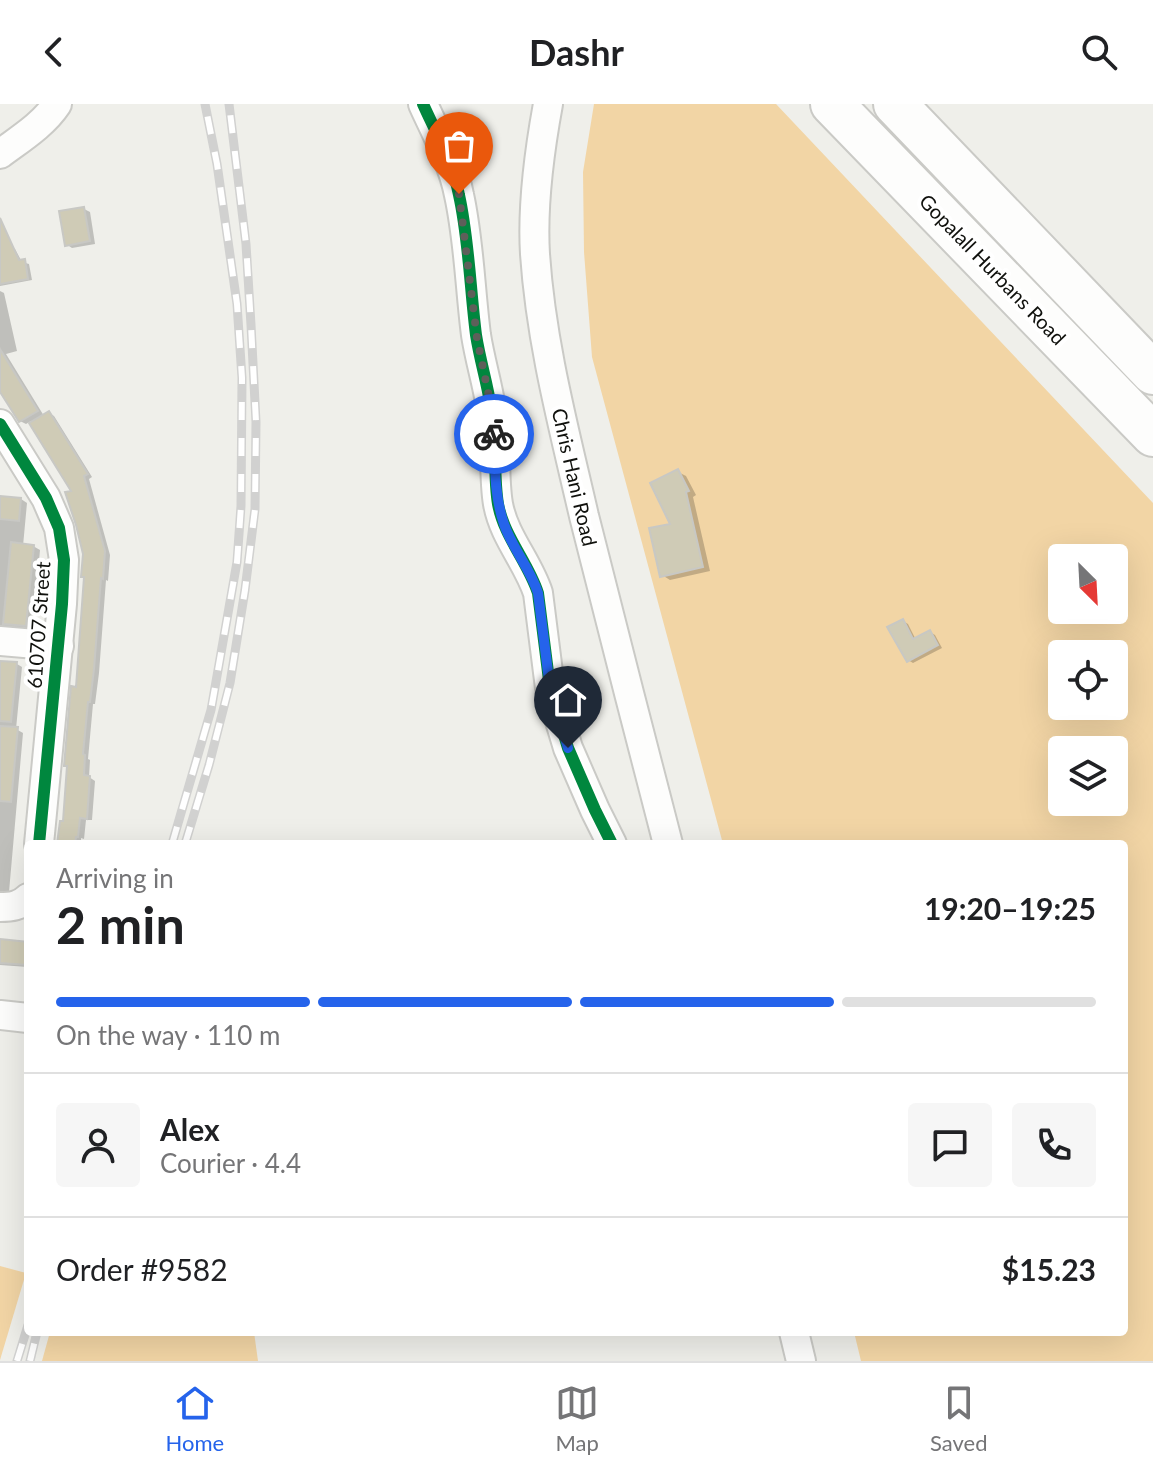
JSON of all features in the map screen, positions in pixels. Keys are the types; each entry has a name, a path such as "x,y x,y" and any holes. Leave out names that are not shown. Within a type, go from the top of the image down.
{"highway":[{"name":"Gopalall Hurbans Road","path":"832,104 1153,435"},
{"path":"895,104 1153,373"}],"street":[{"path":"0,154 43,120 57,104"},
{"path":"423,104 451,166 459,194 477,338 494,430 499,505 509,535 538,593 550,688 568,748 610,840"},
{"name":"Chris Hani Road","path":"548,104 535,200 535,252 541,310 553,383 667,840"},
{"name":"610707 Street","path":"0,424 8,454 46,498 59,528 64,560 59,646 39,840"},
{"path":"0,641 59,646"},
{"path":"0,1015 24,1018"},
{"path":"795,1336 801,1361"}],"shaded area":[{"path":"594,104 776,104 1153,503 1153,1361 861,1361 855,1336 1128,1336 1128,840 722,840 592,357 584,252 583,172"},
{"path":"0,1266 24,1272 24,1280 0,1360"},
{"path":"49,1336 255,1336 258,1361 42,1361"}],"building":[{"path":"84,207 90,241 65,246 59,211"},
{"path":"0,218 19,260 25,259 28,279 0,284"},
{"path":"0,349 38,411 19,422 0,392"},
{"path":"49,411 88,474 84,476 105,551 83,754 84,775 90,776 87,819 80,818 76,840 58,840 60,821 63,821 71,686 76,687 83,554 65,492 71,491 29,423"},
{"path":"678,469 689,491 686,492 703,567 660,577 649,528 670,524 650,483"},
{"path":"0,496 21,498 19,521 0,519"},
{"path":"11,542 34,545 26,626 3,624"},
{"path":"903,619 913,639 930,630 938,645 907,662 887,627"},
{"path":"0,661 17,662 11,722 0,721"},
{"path":"0,726 18,727 11,802 0,801"},
{"path":"0,939 24,942 24,965 0,963"}],"railway":[{"path":"173,840 211,710 237,562 241,506 242,378 237,304 205,104"},
{"path":"186,840 230,683 255,509 256,422 246,244 229,104"},
{"path":"17,1361 25,1336"},
{"path":"30,1361 36,1336"}],"cycle path":[{"path":"423,104 453,171 462,212 476,335 493,419 496,486 501,516 538,593 550,688 568,748 610,840"},
{"path":"0,424 46,498 59,528 64,560 39,840"}],"way so far":[{"path":"459,194 477,338 494,434"}],"route":[{"path":"494,434 499,505 513,546 538,593 550,688 568,748"}]}
